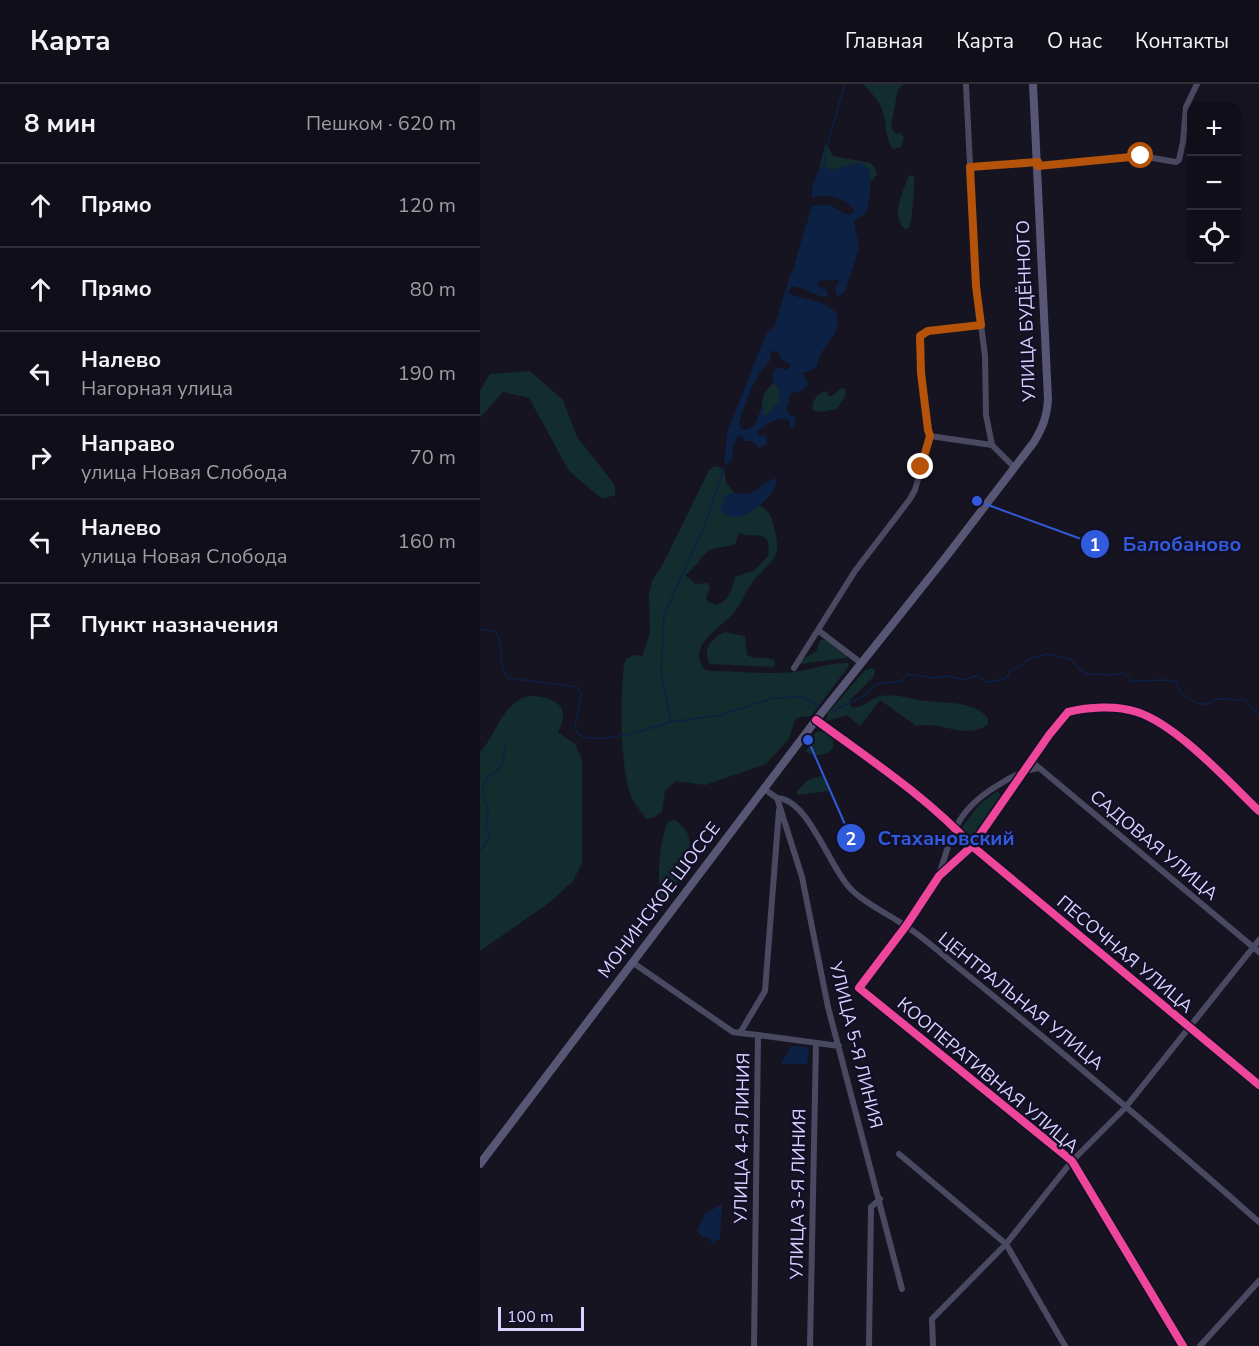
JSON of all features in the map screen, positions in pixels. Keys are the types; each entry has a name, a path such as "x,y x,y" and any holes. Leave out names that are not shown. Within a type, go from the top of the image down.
{"main road":[{"name":"УЛИЦА БУДЁННОГО","path":"863,659 1015,468 1034,442 1047,415 1033,84"},
{"name":"МОНИНСКОЕ ШОССЕ","path":"480,1164 863,659"}],"street":[{"path":"966,84 976,286 985,356 986,415 992,445 1015,468"},
{"path":"970,167 1141,156 1176,162 1179,160 1183,142 1186,107 1197,84"},
{"path":"794,668 855,571 915,490 930,436 921,373 920,336 928,331 981,325"},
{"path":"930,436 992,445"},
{"path":"819,631 863,659"},
{"path":"906,926 939,876 972,846 1068,712 1079,709 1112,708 1136,711 1153,719 1187,742 1259,811"},
{"path":"816,720 886,771 955,828"},
{"name":"САДОВАЯ УЛИЦА","path":"1031,761 1256,949"},
{"path":"939,876 955,828 975,800 1009,778 1039,768"},
{"name":"ЦЕНТРАЛЬНАЯ УЛИЦА","path":"764,789 777,798 792,803 801,812 832,860 841,879 850,889 906,926 1093,1078 1259,1222"},
{"path":"777,798 780,810"},
{"name":"УЛИЦА 4-Я ЛИНИЯ","path":"754,1346 758,1035 740,1033 765,991 780,810"},
{"name":"УЛИЦА 5-Я ЛИНИЯ","path":"780,810 802,877 828,1007 902,1289"},
{"name":"ПЕСОЧНАЯ УЛИЦА","path":"955,828 972,846 1259,1085"},
{"name":"КООПЕРАТИВНАЯ УЛИЦА","path":"906,926 859,988 1072,1161 1183,1346"},
{"path":"933,1346 932,1319 1006,1244 1072,1161 1125,1108 1256,949 1259,940"},
{"path":"632,963 733,1032 740,1033"},
{"path":"758,1035 839,1046"},
{"name":"УЛИЦА 3-Я ЛИНИЯ","path":"810,1346 816,1043"},
{"path":"899,1154 1006,1244 1065,1346"},
{"path":"869,1346 871,1207 880,1199"},
{"path":"1200,1346 1259,1281"}],"green space":[{"path":"862,84 904,84 898,89 891,126 895,133 901,134 904,138 901,147 893,149 890,145 879,102"},
{"path":"825,145 833,156 870,163 877,174 871,182 869,170 852,165 833,170 821,167 818,172"},
{"path":"914,176 912,211 909,228 905,229 898,218 898,211 908,177"},
{"path":"530,371 563,400 577,437 615,485 615,495 602,499 569,471 529,398 503,392 480,418 480,391 490,374"},
{"path":"774,383 779,389 779,402 766,416 764,407 762,407 763,399 766,390"},
{"path":"841,388 845,389 846,395 837,409 821,412 813,410 815,398 820,394 826,391 829,396 832,396"},
{"path":"715,466 724,469 726,482 735,494 725,496 745,514 759,505 768,512 777,538 777,550 772,560 752,583 737,608 702,645 699,653 705,670 772,673 792,672 841,663 848,663 849,666 811,716 795,720 789,739 766,764 705,785 676,781 665,791 662,812 653,818 646,819 630,795 626,777 622,728 624,665 626,659 634,655 642,656 650,634 649,595 652,581 664,562 709,470","holes":["739,533 765,537 769,547 768,556 755,570 735,577 724,601 716,605 707,601 706,597 710,588 708,583 696,584 685,575 710,550 735,544"]},
{"path":"725,632 745,636 747,655 774,660 775,665 772,667 710,664 707,654 709,645"},
{"path":"822,639 847,656 846,658 800,664 801,660 817,651"},
{"path":"872,668 875,670 874,676 849,701 851,707 859,707 881,696 898,696 968,706 983,713 988,718 988,724 972,731 916,726 880,700 860,726 847,715 827,721 828,713 865,670"},
{"path":"528,696 545,698 558,704 563,715 558,732 575,744 582,759 582,863 573,881 550,902 480,951 480,752 511,706"},
{"path":"818,731 825,732 833,740 833,749 827,753 813,755 806,752"},
{"path":"821,776 825,778 831,789 829,791 797,795 797,791 808,780"},
{"path":"997,791 1001,799 975,838 970,839 961,829 979,805"},
{"path":"674,819 688,835 688,852 670,898 666,902 660,902 659,872 662,841 668,822"}],"water":[{"path":"859,163 866,167 870,175 867,211 854,222 859,248 845,292 839,296 836,295 835,288 839,282 837,280 817,283 818,286 827,290 828,297 792,286 788,292 791,295 822,303 836,312 836,331 820,356 816,368 802,373 809,384 803,390 790,394 786,408 789,414 796,418 795,427 791,429 789,420 785,419 767,424 757,433 759,436 766,435 767,443 759,448 752,441 745,441 742,436 738,436 733,445 732,460 724,466 727,433 766,334 774,327 795,267 812,206 829,205 849,215 855,212 847,203 836,198 824,196 812,198 814,182 821,167 833,170","holes":["771,351 779,352 781,359 791,367 786,370 778,367 773,372 772,380 779,389 779,402 766,416 764,407 762,407 754,426 745,430 741,429 739,422 755,381 770,361"]},
{"path":"774,478 777,480 772,492 755,509 736,517 722,513 720,509 725,496 731,493 749,494"},
{"path":"790,1046 807,1047 809,1050 807,1064 782,1064"},
{"path":"722,1204 720,1238 712,1245 710,1238 703,1237 697,1231 705,1214"}],"waterway":[{"path":"824,166 826,149 845,84"},
{"path":"671,722 661,672 664,615 706,522 724,467"},
{"path":"480,629 495,631 498,636 502,667 508,678 577,687 581,695 575,727 577,733 584,737 601,739 635,733 671,722 721,715 773,698 801,697 820,706"},
{"path":"833,711 864,696 876,684 902,681 907,674 935,678 948,676 964,680 978,675 985,682 1006,679 1011,670 1021,666 1029,659 1047,654 1070,659 1079,669 1088,674 1124,673 1131,681 1169,680 1176,682 1180,692 1198,704 1207,704 1217,699 1245,700 1259,714"},
{"path":"480,851 490,832 485,827 488,814 484,783 486,778 501,766 506,746"}],"cycle path":[{"path":"1183,1346 1072,1161 859,988 906,926 939,876 972,846 1049,735 1068,712 1111,708 1137,712 1152,719 1185,741 1259,811"},
{"path":"816,720 917,795 972,846 1259,1085"}],"place":[{"name":"Балобаново","path":"977,501"},
{"name":"Стахановский","path":"808,740"}],"route":[{"path":"921,467 930,436 921,373 920,336 928,331 981,325 976,286 970,167 1038,162 1038,166 1141,156"}]}
